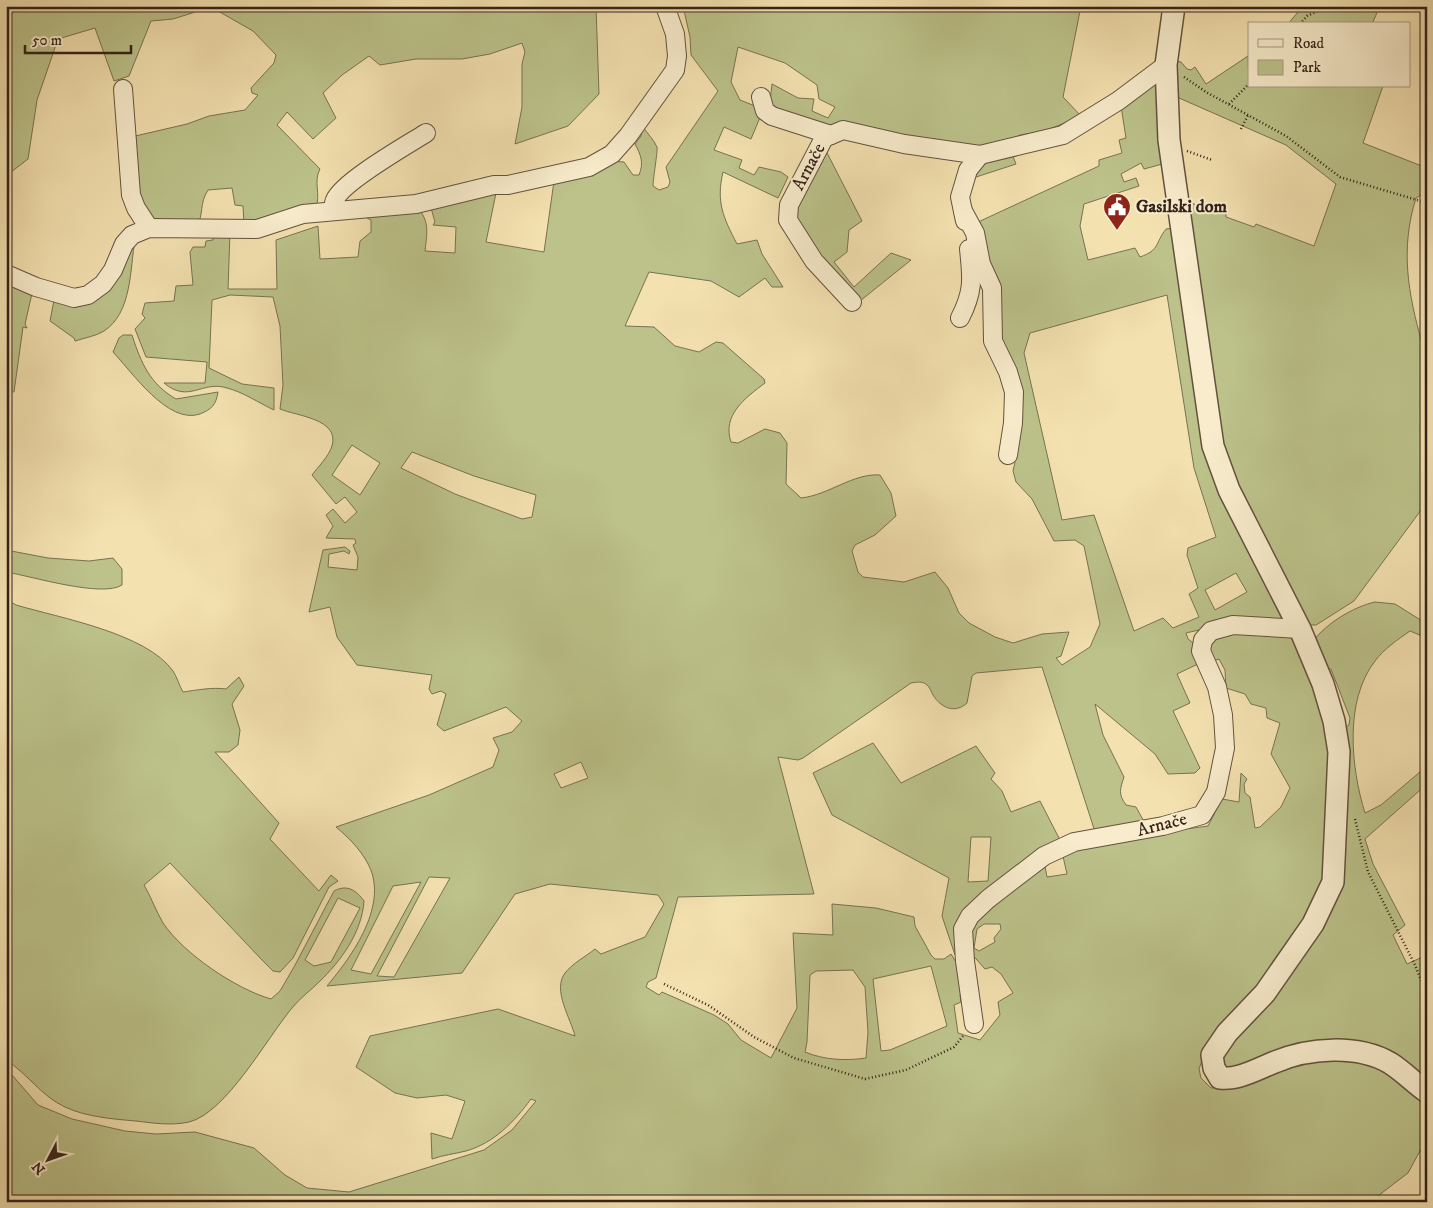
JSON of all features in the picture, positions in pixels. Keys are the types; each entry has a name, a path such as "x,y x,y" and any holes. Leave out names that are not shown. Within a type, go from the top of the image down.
{"street":[{"path":"6,274 36,287 74,298 88,295 103,284 128,240 149,228 257,229 303,214 416,204 494,185 508,185 589,167 612,154 640,121 675,70 677,56 676,34 665,6"},
{"path":"1174,6 1166,64 1169,140 1213,446 1229,490 1300,629 1323,684 1334,721 1339,752 1333,882 1313,924 1265,993 1227,1033 1212,1055 1214,1068 1220,1078 1232,1079 1288,1057 1324,1051 1360,1053 1390,1063 1427,1092"},
{"name":"Arnače","path":"852,302 814,261 788,220 789,205 824,138 843,130 904,144 980,155 1064,135 1118,101 1166,64"},
{"path":"123,89 131,195 136,208 149,228"},
{"path":"761,97 765,112 772,116 831,134"},
{"path":"334,211 334,201 341,190 386,158 426,133"},
{"path":"960,318 968,302 973,282 960,197 968,170 980,155"},
{"path":"963,211 975,233 981,264 992,288 993,341 1008,372 1014,392 1013,423 1008,455"},
{"name":"Arnače","path":"974,1024 963,929 970,916 1017,875 1044,856 1074,842 1162,826 1202,815 1216,792 1225,748 1224,715 1216,687 1201,651 1203,640 1211,631 1233,625 1300,629"}],"path":[{"path":"1302,22 1307,16 1328,6"},
{"path":"1166,64 1206,92 1286,136 1340,177 1427,203"},
{"path":"1229,104 1248,85"},
{"path":"1241,128 1248,115"},
{"path":"1169,140 1188,147 1187,151 1212,160"},
{"path":"1354,815 1358,839 1368,872 1415,965 1427,995"},
{"path":"664,984 708,1005 754,1037 794,1058 865,1078 906,1070 946,1051 954,1047 974,1024"}],"green space":[{"path":"6,6 394,6 408,11 431,6 596,6 599,94 568,126 515,144 522,107 522,64 525,52 522,43 490,54 462,59 416,59 380,65 369,56 342,75 323,93 336,118 313,139 287,112 277,125 320,169 317,179 318,197 316,207 244,225 243,206 235,205 232,188 208,190 203,200 197,226 154,221 136,203 131,137 187,124 209,116 245,110 258,95 252,93 251,88 274,63 276,55 253,31 211,7 173,19 151,21 129,76 114,81 95,28 58,39 37,100 28,159 6,176"},
{"path":"683,6 1081,6 1063,97 1081,116 1045,131 1020,135 986,151 828,126 769,111 772,84 798,98 814,99 812,111 828,118 835,107 819,99 817,85 785,63 738,47 731,82 740,100 755,106 761,115 751,139 724,127 714,150 742,160 739,168 754,175 759,167 781,172 788,177 778,198 723,172 720,192 722,209 737,244 757,240 762,254 783,287 772,287 765,278 739,297 711,281 649,272 625,326 654,327 675,346 699,352 716,342 723,343 764,379 765,383 743,401 733,415 729,432 731,442 738,443 765,429 780,433 787,443 786,484 801,498 821,493 860,477 880,475 891,493 896,516 875,535 855,545 852,551 858,572 863,577 904,582 935,572 948,588 959,613 969,623 995,637 1013,643 1042,634 1069,632 1061,656 1056,658 1062,665 1090,647 1100,624 1084,546 1075,540 1054,541 1032,499 1016,482 1013,471 1015,462 1004,361 976,223 1099,166 1099,160 1122,153 1119,140 1126,138 1121,106 1156,77 1166,163 1144,169 1141,163 1121,174 1124,182 1136,178 1139,186 1084,204 1080,226 1088,260 1135,248 1140,257 1154,249 1166,229 1174,228 1199,400 1286,619 1200,636 1199,630 1186,633 1188,639 1197,646 1200,663 1177,674 1190,703 1173,711 1200,768 1195,773 1168,774 1155,754 1095,704 1103,735 1124,777 1121,788 1122,798 1126,805 1136,807 1147,827 1097,838 1042,667 976,673 972,676 967,703 953,709 944,706 936,700 929,687 925,684 919,682 911,683 803,758 798,760 778,757 814,894 678,897 656,978 648,982 646,987 659,995 662,992 714,1015 728,1024 741,1040 771,1058 797,1008 793,933 833,935 832,904 876,908 914,917 915,926 935,959 944,959 951,954 962,972 966,995 960,995 961,1002 954,1005 958,1033 980,1040 1000,1015 998,1002 1013,993 1001,974 992,967 985,969 969,951 969,925 1044,861 1047,877 1067,874 1062,852 1142,835 1208,826 1222,799 1239,802 1241,773 1247,779 1244,784 1245,793 1250,797 1255,828 1260,827 1281,807 1290,788 1271,754 1280,723 1267,718 1266,708 1251,704 1245,694 1226,688 1225,670 1219,659 1211,662 1207,645 1216,633 1295,631 1319,690 1333,756 1325,872 1320,894 1293,945 1208,1043 1199,1069 1201,1078 1211,1088 1223,1087 1317,1059 1369,1060 1427,1098 1427,1149 1421,1149 1408,1173 1370,1202 6,1202 6,1072 12,1075 38,1105 72,1119 125,1131 156,1134 195,1132 254,1148 285,1175 307,1188 349,1192 484,1150 512,1130 536,1101 531,1099 503,1131 486,1143 466,1151 432,1159 431,1133 452,1139 465,1101 446,1095 417,1098 395,1093 356,1067 370,1036 498,1009 575,1036 561,996 562,980 565,973 575,963 595,949 601,954 645,937 664,904 658,895 550,884 515,894 462,973 327,986 357,944 371,911 374,894 373,878 367,862 353,843 336,827 429,795 493,767 499,750 493,738 512,732 522,721 506,707 444,731 437,725 446,694 441,691 432,694 429,689 432,675 357,665 337,637 330,607 309,612 323,550 345,547 350,551 349,554 344,551 329,554 328,567 357,570 358,557 353,545 356,543 355,539 326,538 333,526 326,515 333,509 345,523 357,512 345,497 336,504 312,475 331,450 333,437 330,430 324,424 315,420 280,409 283,385 280,326 273,297 230,295 212,300 209,368 242,384 274,388 274,410 245,395 218,386 188,392 173,389 164,383 205,383 207,362 146,357 135,329 145,318 142,314 145,303 174,301 176,286 193,285 190,252 193,247 205,247 206,241 213,240 213,233 230,232 228,289 277,289 276,240 318,226 320,259 358,257 360,241 371,232 371,220 367,218 366,213 417,207 426,222 425,251 455,253 456,227 433,225 435,222 431,208 497,188 486,242 544,252 554,181 611,161 624,162 633,175 639,175 641,159 635,144 641,136 643,127 657,147 653,186 659,190 668,187 670,182 666,167 718,91 691,55 690,37","holes":["1167,295 1194,468 1216,537 1188,548 1187,555 1198,588 1189,594 1199,617 1173,628 1163,618 1134,631 1094,515 1062,520 1024,353 1030,333","352,445 380,463 360,495 332,475","412,452 474,476 536,495 532,517 522,519 455,494 401,468","1236,573 1247,592 1215,610 1205,590","581,762 588,778 561,788 554,774","429,877 450,878 394,977 377,976","421,882 371,974 351,970 393,886","984,924 1000,924 1001,929 994,938 995,942 979,951 974,948 977,929","931,966 947,1026 890,1050 881,1051 873,979","853,970 865,987 868,1032 866,1058 843,1060 820,1057 805,1052 810,975 816,971"]},
{"path":"1303,6 1380,6 1373,22 1290,22"},
{"path":"1248,56 1248,88 1382,88 1363,143 1427,168 1427,191 1416,198 1408,235 1407,253 1413,306 1422,343 1427,343 1427,350 1423,351 1427,409 1427,502 1354,601 1316,625 1306,625 1222,454 1181,200 1226,214 1226,217 1254,227 1256,224 1314,246 1336,184 1286,145 1170,94 1175,61 1181,62 1187,69 1191,70 1195,67 1206,84"},
{"path":"824,147 862,221 849,230 847,252 834,262 854,287 891,253 911,260 860,301 797,232 795,208"},
{"path":"1012,154 1016,164 970,179 984,160"},
{"path":"135,239 128,290 120,313 104,331 75,341 74,338 50,321 55,295 89,298"},
{"path":"6,277 33,289 25,324 27,328 23,327 14,392 6,391"},
{"path":"123,335 132,335 143,364 159,387 176,399 218,392 213,406 200,414 188,415 176,412 163,404 140,383 113,352 119,338"},
{"path":"6,550 48,558 89,561 113,558 122,569 122,585 99,589 83,588 6,572"},
{"path":"6,599 16,605 101,629 143,646 160,658 173,671 183,692 226,689 239,677 244,686 232,704 240,730 238,745 229,752 215,752 279,823 270,839 319,891 331,875 338,881 329,887 293,958 280,972 273,971 170,863 144,885 163,923 172,935 197,958 227,979 271,999 280,991 294,967 334,891 343,888 351,889 364,901 355,935 335,965 298,1001 231,1090 203,1116 189,1122 176,1124 100,1117 82,1113 56,1102 6,1060","holes":["338,898 360,908 331,962 314,966 305,960"]},
{"path":"1375,602 1395,604 1427,624 1427,638 1410,631 1396,641 1375,661 1365,677 1358,695 1353,735 1356,776 1365,813 1381,805 1427,766 1427,784 1365,839 1373,864 1405,925 1393,935 1407,964 1427,955 1427,1080 1377,1050 1226,1069 1220,1060 1319,926 1342,730 1349,725 1350,718 1331,669 1323,669 1313,641 1341,617"},
{"path":"873,743 901,783 976,746 995,773 991,779 1002,791 1011,812 1040,801 1061,842 989,896 960,955 955,955 942,916 949,878 832,815 813,773","holes":["971,837 991,837 988,881 968,882"]}],"place":[{"name":"Gasilski dom","path":"1117,231"}]}
